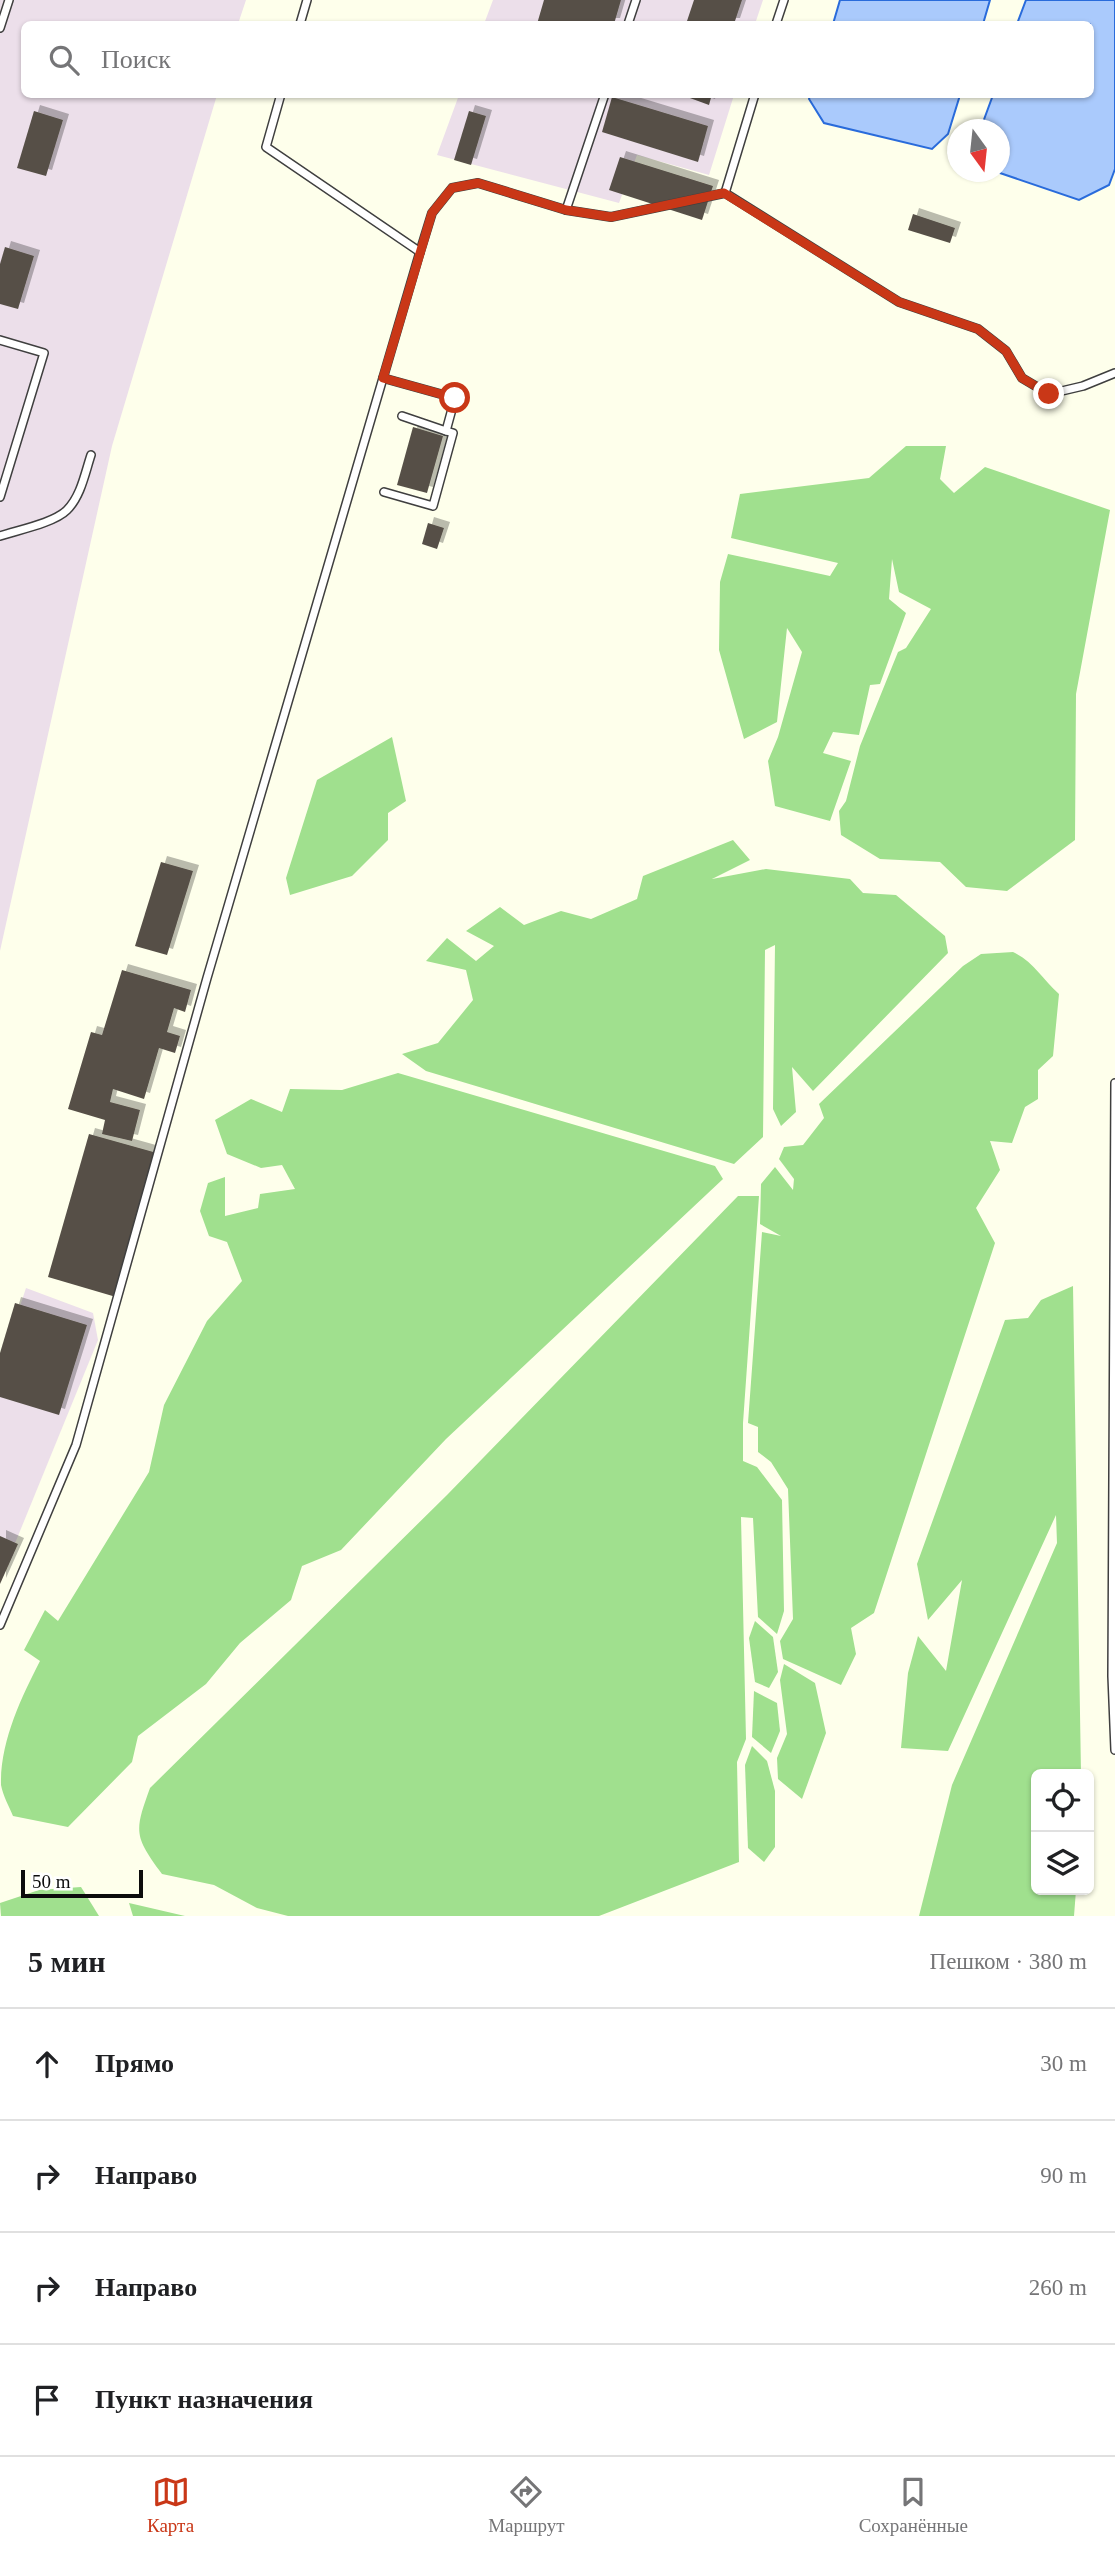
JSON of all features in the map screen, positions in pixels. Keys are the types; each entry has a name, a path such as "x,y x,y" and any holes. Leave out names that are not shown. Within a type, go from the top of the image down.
{"lane":[{"path":"0,28 9,0"},
{"path":"301,21 307,0"},
{"path":"629,21 636,0"},
{"path":"777,21 783,0"},
{"path":"280,98 266,147 420,252"},
{"path":"566,210 604,98"},
{"path":"724,193 754,98"},
{"path":"0,1625 76,1445 204,991 420,252 432,213 452,188 478,183 566,210 611,217 724,193 899,302 978,329 1006,351 1022,378 1049,394 1083,386 1115,373"},
{"path":"0,340 44,353 0,497"},
{"path":"383,378 455,398 446,431"},
{"path":"384,492 433,506 453,433 402,416"},
{"path":"0,536 66,512 78,494 91,455"},
{"path":"1115,1083 1112,1676 1115,1750"}],"shaded area":[{"path":"0,0 246,0 239,21 21,21 21,98 216,98 112,446 0,951"},
{"path":"493,0 763,0 756,21 485,21"},
{"path":"458,98 733,98 709,175 637,155 619,203 437,155"},
{"path":"26,1288 93,1313 98,1340 0,1580 0,1367"}],"green space":[{"path":"906,446 946,446 940,479 954,493 985,467 1110,510 1076,694 1075,840 1007,891 966,887 940,862 880,859 841,835 839,811 846,801 860,746 898,652 906,648 931,609 899,592 892,559 889,599 906,613 880,684 870,685 859,735 833,732 823,753 851,761 830,821 775,806 768,761 778,737 802,652 787,628 777,722 744,739 719,650 720,582 728,554 830,576 838,563 731,538 740,494 869,478"},
{"path":"392,737 406,801 388,813 388,840 352,876 290,895 286,878 317,780"},
{"path":"733,840 750,860 712,879 766,869 850,879 863,893 896,895 945,936 948,953 813,1091 792,1067 796,1112 781,1126 773,1109 775,945 765,950 763,1137 734,1164 426,1071 402,1054 438,1043 473,1000 466,970 426,961 447,938 476,961 494,946 466,931 500,907 524,925 561,911 591,919 637,899 643,876"},
{"path":"1013,952 1032,966 1059,994 1053,1056 1038,1070 1038,1099 1025,1107 1012,1143 990,1141 1000,1170 976,1208 995,1243 874,1613 851,1628 856,1654 841,1685 783,1659 780,1641 793,1619 788,1489 771,1462 758,1452 758,1427 748,1423 762,1232 781,1236 760,1224 761,1184 775,1167 793,1190 794,1179 779,1159 784,1147 803,1145 824,1118 819,1104 963,966 981,954"},
{"path":"398,1073 715,1166 723,1179 446,1439 341,1550 302,1566 291,1600 240,1643 206,1684 138,1736 132,1762 68,1827 13,1816 1,1785 4,1753 19,1705 40,1661 24,1650 45,1610 58,1621 149,1472 164,1405 207,1321 242,1281 227,1242 209,1236 200,1211 208,1183 225,1177 225,1216 258,1208 260,1194 295,1189 282,1165 261,1168 227,1154 215,1120 251,1099 282,1112 290,1089 342,1090"},
{"path":"738,1196 759,1196 743,1423 743,1461 757,1467 782,1500 784,1611 777,1634 758,1617 753,1518 741,1517 746,1739 737,1762 739,1862 599,1916 288,1916 257,1908 214,1885 162,1874 146,1851 140,1833 141,1815 150,1788 447,1495"},
{"path":"1073,1286 1081,1769 1031,1769 1031,1895 1076,1895 1074,1916 919,1916 952,1785 1057,1543 1056,1515 948,1751 901,1748 908,1673 918,1636 946,1671 962,1580 928,1620 917,1564 1005,1320 1028,1318 1041,1300"},
{"path":"755,1621 773,1637 778,1672 769,1688 755,1682 749,1638"},
{"path":"784,1664 815,1683 826,1733 802,1799 778,1779 777,1758 787,1734 780,1680"},
{"path":"754,1691 777,1703 780,1731 771,1753 752,1737"},
{"path":"752,1746 767,1761 775,1791 775,1847 764,1862 748,1848 745,1765"},
{"path":"81,1887 99,1916 1,1916 0,1903 39,1890"},
{"path":"129,1903 185,1916 133,1916"}],"water":[{"path":"840,0 990,0 984,21 834,21"},
{"path":"1026,0 1115,0 1115,169 1109,185 1079,200 1010,176 1010,119 984,119 992,98 1094,98 1094,21 1018,21"},
{"path":"809,98 959,98 953,119 947,119 947,135 932,149 824,123"}],"building":[{"path":"544,0 621,0 615,21 538,21"},
{"path":"694,0 742,0 735,21 687,21"},
{"path":"612,98 708,126 698,162 602,132"},
{"path":"690,98 711,98 709,105"},
{"path":"34,111 63,120 46,176 17,168"},
{"path":"469,111 486,116 471,165 454,160"},
{"path":"620,157 713,186 702,220 609,190"},
{"path":"913,214 955,228 950,243 908,230"},
{"path":"5,247 34,256 18,309 0,304 0,264"},
{"path":"413,427 443,436 427,493 397,485"},
{"path":"428,523 444,528 437,549 422,544"},
{"path":"161,862 193,871 167,955 135,946"},
{"path":"122,970 191,990 185,1012 174,1008 167,1032 180,1036 175,1053 159,1048 144,1099 113,1089 110,1102 140,1110 132,1141 102,1134 105,1120 68,1109 91,1032 102,1035"},
{"path":"89,1134 157,1153 116,1297 48,1277"},
{"path":"15,1303 87,1325 59,1415 0,1397 0,1353"},
{"path":"0,1536 18,1544 0,1584"}],"route":[{"path":"455,398 383,378 432,213 452,188 478,183 566,210 611,217 724,193 899,302 978,329 1006,351 1022,378 1049,394"}]}
